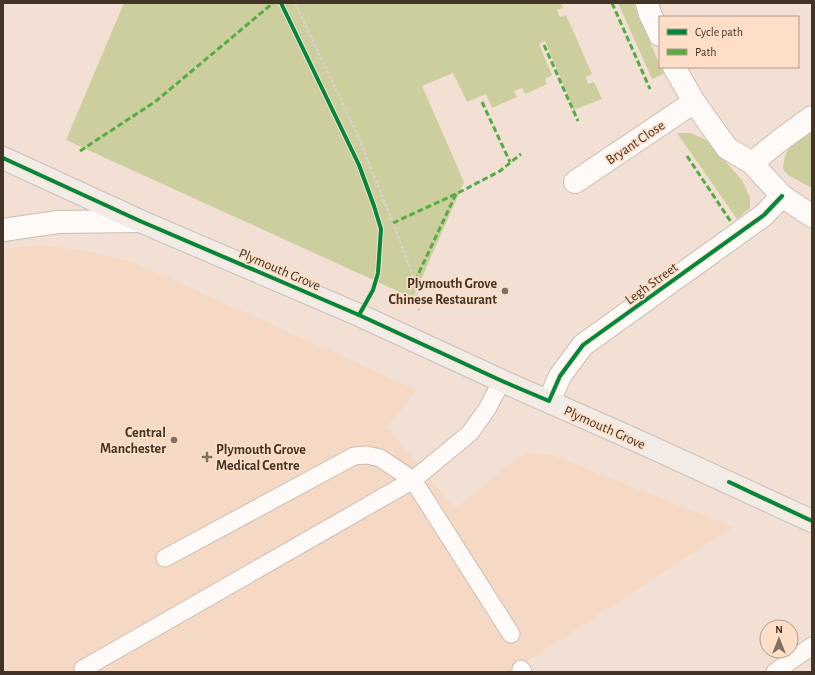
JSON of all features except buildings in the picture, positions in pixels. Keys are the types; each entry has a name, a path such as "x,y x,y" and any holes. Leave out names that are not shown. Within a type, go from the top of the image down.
{"main road":[{"name":"Plymouth Grove","path":"3,158 140,221 359,315 502,382 549,401 812,521"}],"street":[{"path":"647,3 650,14 659,33"},
{"path":"675,68 694,102 727,148 752,163 782,196 812,216"},
{"name":"Bryant Close","path":"575,182 694,102"},
{"path":"752,163 812,117"},
{"name":"Legh Street","path":"549,401 560,376 584,345 764,215 782,196"},
{"path":"3,230 58,222 140,221"}],"lane":[{"path":"83,669 413,480 470,433 487,409 502,382"},
{"path":"165,558 354,456 366,455 380,458 413,480 511,634"},
{"path":"775,672 812,646"}],"path":[{"path":"295,3 358,136 393,223 414,281 419,312"}],"shaded area":[{"name":"Plymouth Grove Medical Centre","path":"42,245 92,252 133,262 417,390 387,427 455,509 516,459 531,453 552,455 733,527 510,672 3,672 3,249"}],"green space":[{"path":"124,3 561,3 563,8 557,10 560,17 566,15 592,74 586,77 588,84 594,82 602,99 574,110 545,41 539,44 552,75 545,79 547,84 525,94 522,88 514,91 517,97 492,108 486,94 467,102 453,73 422,86 464,182 413,298 66,140"},
{"path":"618,3 634,3 659,63 659,68 661,68 664,74 652,79"},
{"path":"812,130 812,188 788,175 783,169 788,149"},
{"path":"677,133 691,133 706,140 742,180 750,198 750,208 737,219"}],"marked path":[{"path":"80,151 156,101 273,3"},
{"path":"612,3 650,89"},
{"path":"544,45 578,121"},
{"path":"482,102 510,162"},
{"path":"393,223 456,194 500,171 521,154"},
{"path":"687,156 731,222"},
{"path":"415,281 456,194"}],"cycle path":[{"path":"281,3 359,165 381,229 378,273 373,290 359,315"},
{"path":"3,158 140,221 359,315 549,401 560,376 583,345 764,215 782,196"},
{"path":"729,482 812,521"}],"place":[{"name":"Plymouth Grove Chinese Restaurant","path":"505,291"},
{"name":"Central Manchester","path":"174,440"},
{"name":"Plymouth Grove Medical Centre","path":"207,457"}]}
